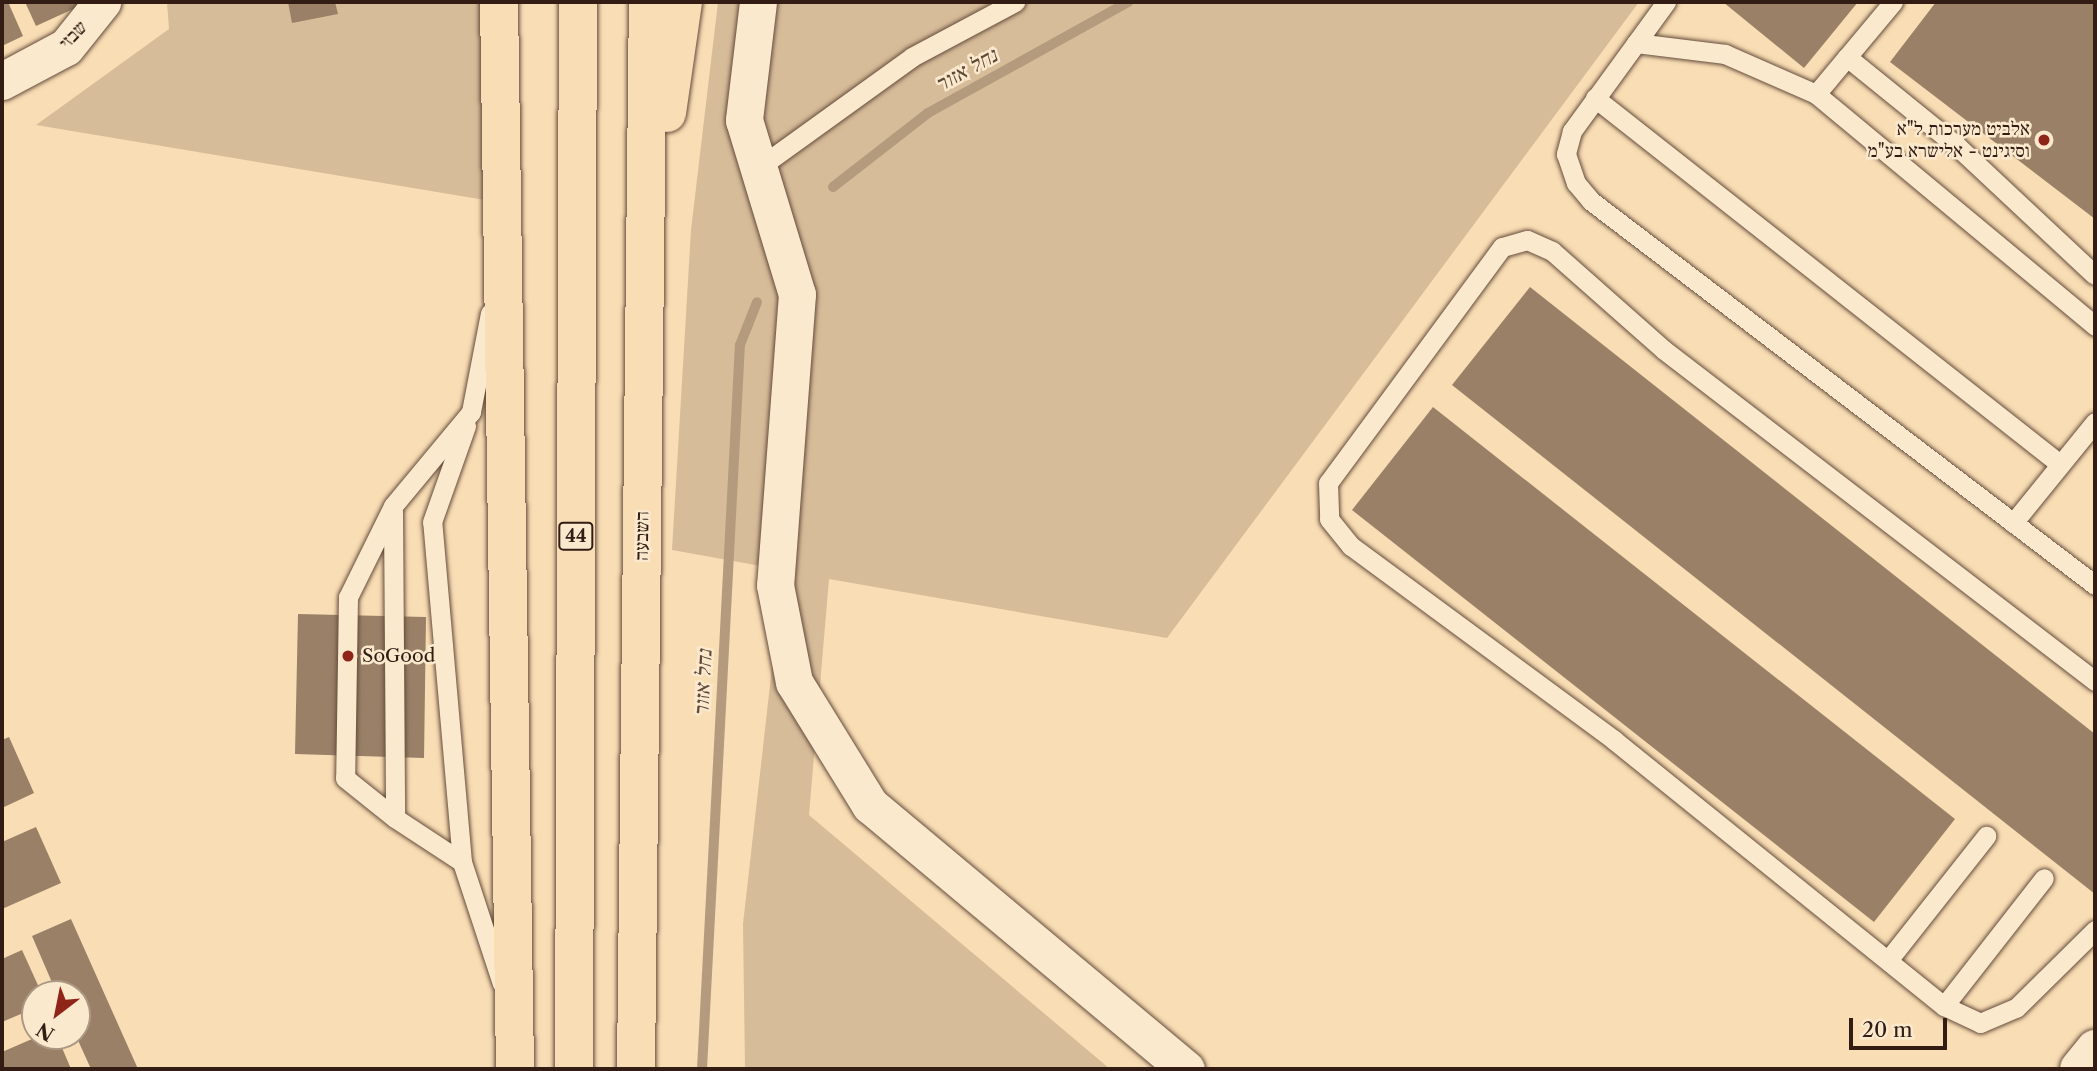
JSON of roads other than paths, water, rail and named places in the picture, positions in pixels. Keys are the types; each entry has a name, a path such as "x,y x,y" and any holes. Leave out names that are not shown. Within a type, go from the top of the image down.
{"highway":[{"path":"499,2 515,1069"},
{"name":"44","path":"574,1069 578,2"},
{"name":"השבעה","path":"636,1069 648,2"},
{"path":"646,264 683,2"}],"street":[{"name":"שבזי","path":"2,81 66,47 102,2"},
{"path":"758,2 744,120 761,166 797,294 775,585 794,682 870,805 1186,1069"},
{"path":"2079,1069 2095,1049"}],"lane":[{"path":"761,166 912,57 1015,2"},
{"path":"1666,2 1572,131 1566,154 1576,183 1591,201 2095,585"},
{"path":"1816,93 1893,2"},
{"path":"1636,43 1725,54 1816,93 2095,326"},
{"path":"1847,57 1958,147 2095,275"},
{"path":"1595,98 2060,464"},
{"path":"2095,681 1664,351 1552,251 1527,240 1502,247 1328,483 1329,519 1351,546 1614,740 1944,1006 1980,1023 2016,1009 2095,930"},
{"path":"503,243 471,412 432,522 462,862 515,1022"},
{"path":"462,862 395,818 345,778 348,597 393,506 471,412"},
{"path":"2013,523 2095,422"},
{"path":"393,506 395,818"},
{"path":"1889,959 1986,835"},
{"path":"1944,1006 2044,878"}],"waterway":[{"name":"נחל אזור","path":"833,187 928,113 1128,2"},
{"name":"נחל אזור","path":"702,1069 740,345 757,302"}],"place":[{"name":"אלביט מערכות ל\"א וסיגינט - אלישרא בע\"מ","path":"2044,140"},
{"name":"SoGood","path":"348,656"}]}
